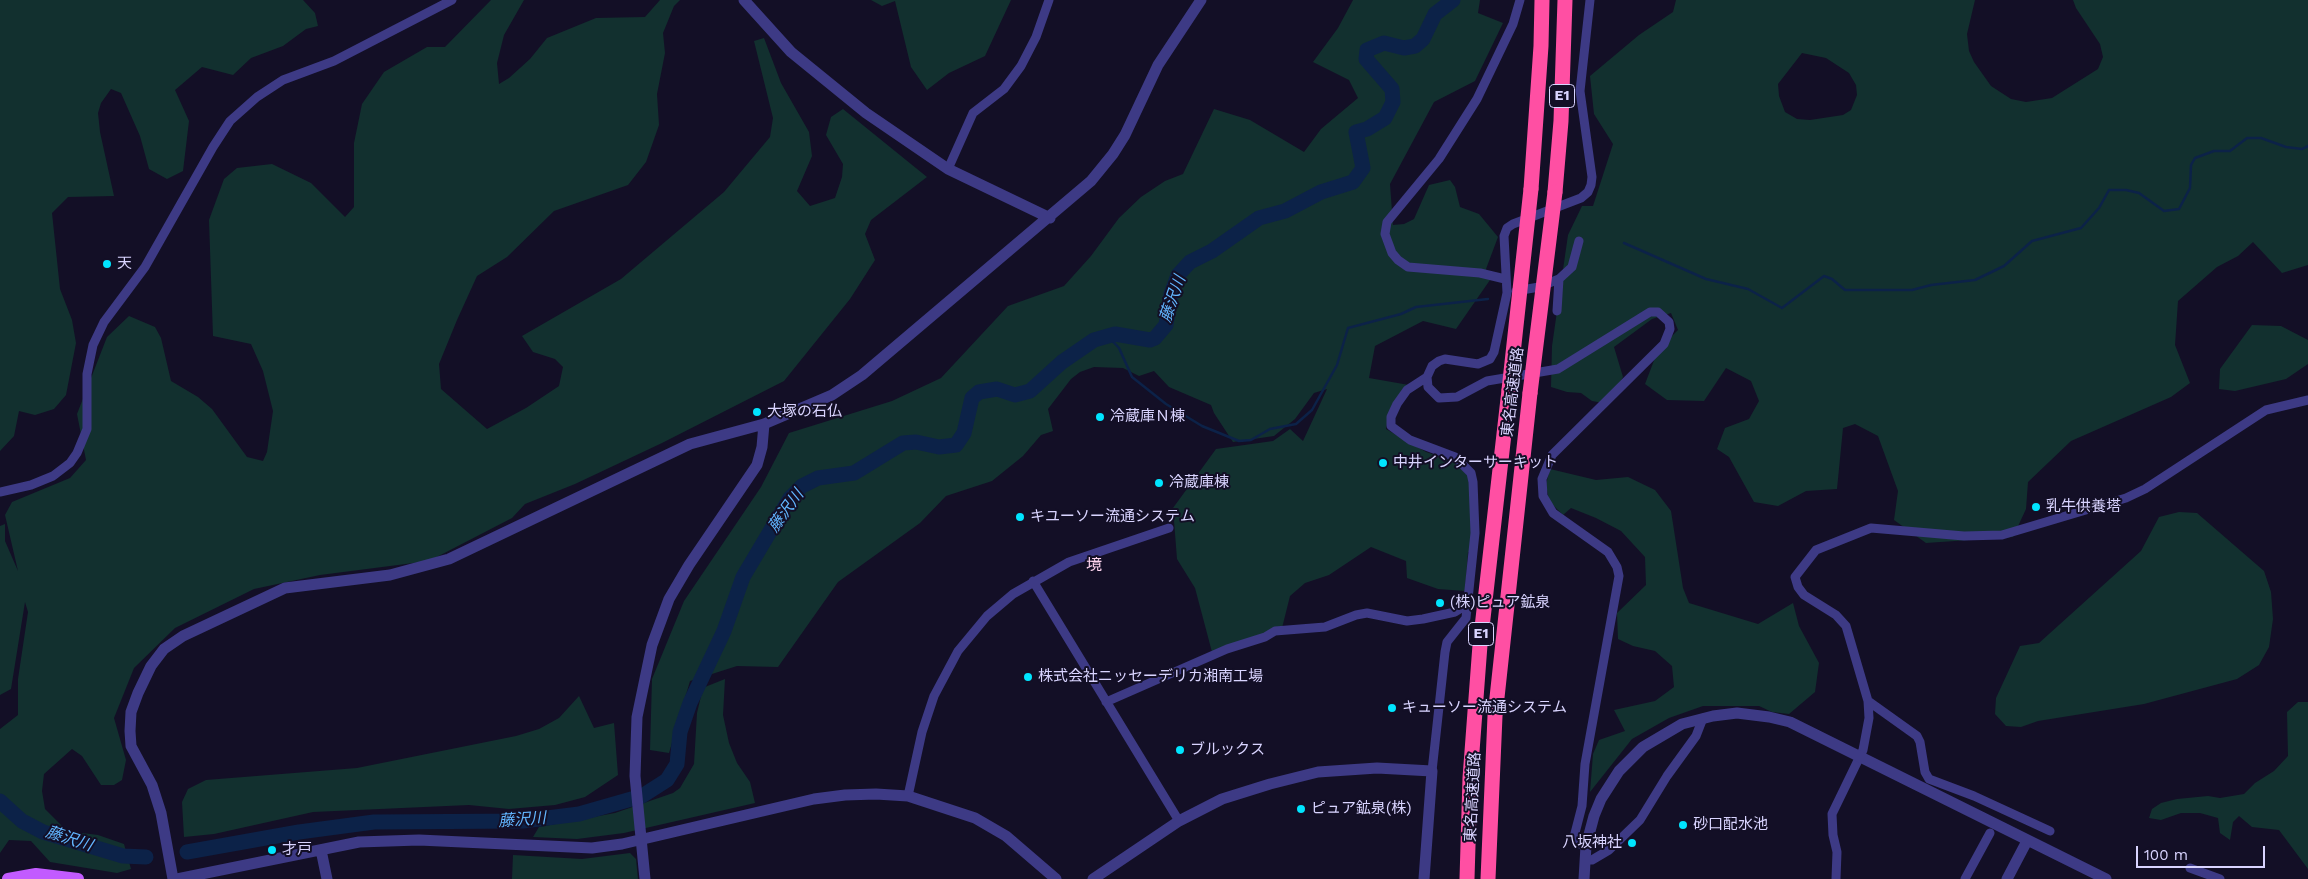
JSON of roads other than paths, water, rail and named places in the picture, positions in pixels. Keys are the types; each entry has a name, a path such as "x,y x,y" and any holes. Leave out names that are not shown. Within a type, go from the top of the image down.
{"highway":[{"name":"東名高速道路","path":"1467,879 1470,778 1480,645 1510,390 1531,188 1541,46 1542,0"},
{"name":"東名高速道路","path":"1488,879 1494,716 1530,393 1555,192 1565,0"}],"main road":[{"path":"8,879 36,874 78,879"}],"street":[{"path":"0,492 31,485 53,476 70,462 77,453 87,429 87,374 93,345 104,322 145,267 212,147 230,121 257,97 283,80 334,61 452,0"},
{"path":"744,0 791,52 822,80 866,113 948,169 1050,218"},
{"path":"948,169 973,113 1004,89 1021,66 1032,44 1049,0"},
{"path":"173,879 161,812 152,785 131,746 130,731 131,712 138,693 151,666 164,649 184,636 285,588 390,575 449,559 690,444 764,424 832,395 862,375 1050,218 1091,181 1113,154 1125,135 1158,65 1201,0"},
{"path":"1505,279 1480,274 1408,267 1392,253 1385,234 1387,222 1440,159 1472,107 1513,24 1520,0"},
{"path":"1586,846 1577,843 1574,837 1582,806 1585,764 1619,576 1617,567 1608,552 1553,513 1543,496 1542,479 1552,455 1664,344 1670,329 1669,322 1658,312 1650,312 1558,369 1487,381 1457,397 1439,398 1428,387 1427,378 1432,366 1439,361 1445,359 1478,364 1490,359 1494,352 1507,293 1504,236 1507,228 1581,198 1588,192 1592,177 1580,91 1590,0"},
{"path":"1507,293 1539,286 1559,279 1572,267 1579,241"},
{"path":"1557,311 1559,279"},
{"path":"1424,879 1432,771 1445,652 1448,642 1466,618 1475,534 1473,482 1470,473 1455,457 1410,440 1392,426 1391,417 1407,390 1427,378"},
{"path":"1836,879 1837,852 1833,835 1832,814 1860,756 1869,718 1868,701 1846,626 1836,615 1804,595 1798,587 1796,577 1816,550 1871,528 1964,536 2002,535 2126,498 2145,489 2266,410 2308,400"},
{"path":"645,879 634,776 638,717 652,645 669,599 689,565 757,465 762,447 764,424"},
{"path":"908,796 922,732 934,696 958,651 987,616 1013,594 1069,562 1169,528"},
{"path":"1033,581 1179,821"},
{"path":"1106,702 1227,649 1265,637 1275,630 1325,627 1356,615 1367,613 1407,621 1423,619 1455,612 1468,604"},
{"path":"1868,701 1917,736 1920,742 1927,784"},
{"path":"1584,879 1586,846 1601,799 1619,771 1643,747 1682,724 1703,718 1737,713 1790,722 1860,756 1927,784 2027,841 2106,879"},
{"path":"1585,860 1592,860 1609,850 1640,820 1666,776 1696,736 1703,718"},
{"path":"1093,879 1179,821 1222,799 1318,772 1377,768 1432,771"},
{"path":"1927,784 1974,796 2050,831"},
{"path":"177,879 358,842 390,840 582,848 622,844 814,799 846,795 908,796 974,818 1006,836 1056,879"},
{"path":"1965,879 1987,837 1976,836"},
{"path":"2007,879 2027,841"},
{"path":"321,850 327,879"},
{"path":"2190,868 2220,879"}],"waterway":[{"name":"藤沢川","path":"187,852 299,832 374,822 523,821 579,814 642,796 667,780 677,764 680,732 690,703 724,631 743,577 790,498 802,486 818,478 854,473 903,443 916,442 939,447 956,445 964,433 972,398 979,392 997,389 1015,395 1030,391 1062,362 1094,340 1115,334 1150,340 1155,338 1166,325 1171,294 1178,275 1190,262 1212,251 1259,218 1285,211 1321,192 1353,182 1363,168 1356,132 1367,129 1385,118 1393,102 1392,89 1366,59 1367,50 1384,43 1404,48 1415,46 1423,39 1435,14 1453,0"},
{"path":"1624,243 1706,279 1748,289 1782,308 1824,276 1832,279 1845,290 1912,290 1931,285 1975,280 2004,266 2032,241 2081,228 2099,208 2109,190 2126,190 2139,193 2164,211 2179,209 2190,188 2191,165 2195,158 2214,151 2230,151 2247,138 2261,138 2286,147 2302,149 2308,146"},
{"path":"1108,336 1119,348 1132,377 1166,404 1202,426 1239,441 1251,440 1270,429 1296,424 1312,410 1337,365 1348,328 1401,314 1416,307 1488,299"},
{"name":"藤沢川","path":"0,801 22,821 43,832 123,856 146,857"}],"place":[{"name":"天","path":"107,264"},
{"name":"大塚の石仏","path":"757,412"},
{"name":"冷蔵庫Ｎ棟","path":"1100,417"},
{"name":"中井インターサーキット","path":"1383,463"},
{"name":"冷蔵庫棟","path":"1159,483"},
{"name":"乳牛供養塔","path":"2036,507"},
{"name":"キユーソー流通システム","path":"1020,517"},
{"name":"(株)ピュア鉱泉","path":"1440,603"},
{"name":"株式会社ニッセーデリカ湘南工場","path":"1028,677"},
{"name":"キューソー流通システム","path":"1392,708"},
{"name":"ブルックス","path":"1180,750"},
{"name":"ピュア鉱泉(株)","path":"1301,809"},
{"name":"砂口配水池","path":"1683,825"},
{"name":"八坂神社","path":"1632,843"},
{"name":"才戸","path":"272,850"}],"district":[{"name":"境","path":"1094,565"}]}
